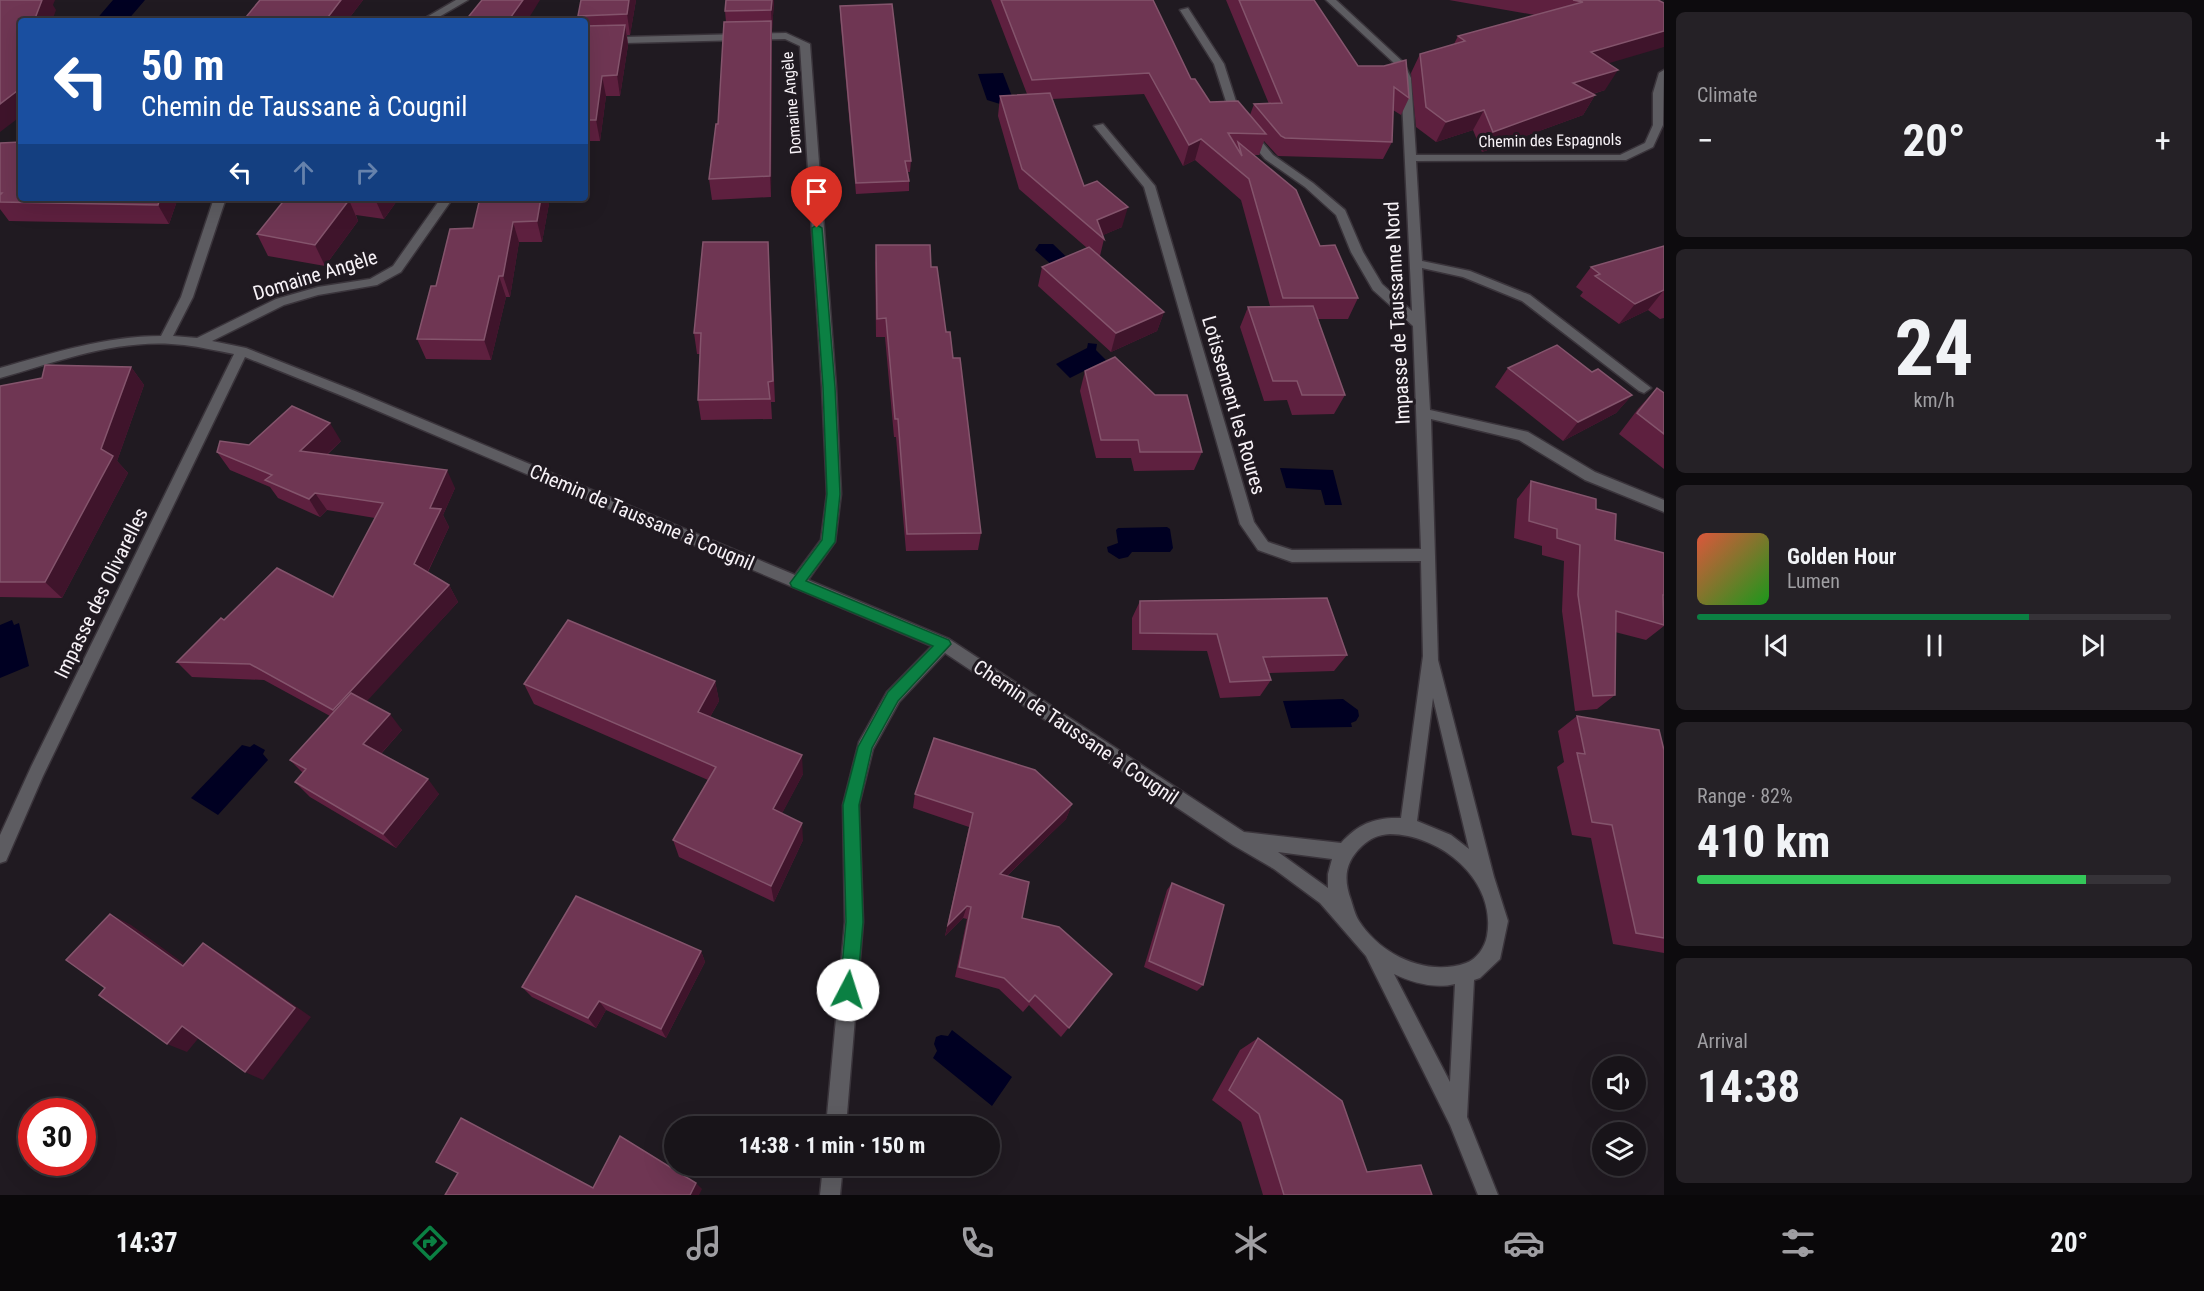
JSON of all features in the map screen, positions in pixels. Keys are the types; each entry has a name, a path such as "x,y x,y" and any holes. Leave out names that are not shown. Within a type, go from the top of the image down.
{"street":[{"path":"430,18 463,0"},
{"name":"Impasse de Taussanne Nord","path":"1331,0 1398,62 1406,78 1424,413 1431,656 1408,826"},
{"path":"1185,10 1219,64 1236,118 1269,157 1309,185 1341,213 1357,252 1377,287 1419,324"},
{"name":"Domaine Angèle","path":"588,41 786,36 805,44 829,387 834,494 828,542 797,583"},
{"name":"Chemin des Espagnols","path":"1410,158 1622,158 1649,145 1658,125 1659,93 1664,73"},
{"name":"Lotissement les Roures","path":"1099,126 1149,186 1247,524 1263,546 1292,556 1428,555"},
{"path":"165,339 187,297 219,201"},
{"name":"Domaine Angèle","path":"200,342 280,302 318,291 372,282 397,269 445,201"},
{"path":"1415,263 1466,274 1526,298 1644,388"},
{"name":"Chemin de Taussane à Cougnil","path":"0,373 80,350 137,340 165,339 200,342 242,351 372,403 944,644 1239,839 1280,863 1326,897 1374,953 1458,1119 1488,1195"},
{"name":"Impasse des Olivarelles","path":"0,855 37,772 242,351"},
{"path":"1424,413 1523,436 1590,476 1664,506"},
{"path":"837,1116 854,922 851,805 865,747 893,697 944,644"},
{"name":"Impasse de Taussanne Nord","path":"1431,656 1485,877"},
{"path":"1343,852 1368,830 1382,826 1408,826 1423,829 1450,842 1465,854 1485,877 1496,900 1501,927 1491,958 1465,976"},
{"name":"Chemin de Taussane à Cougnil","path":"1239,839 1343,852 1336,874 1337,888 1351,926"},
{"name":"Chemin de Taussane à Cougnil","path":"1374,953 1402,970 1421,977 1450,979 1465,976 1458,1119"},
{"path":"830,1195 832,1176"}],"water":[{"path":"1003,73 1013,99 1000,104 987,100 978,74"},
{"path":"1039,244 1053,244 1078,268 1062,274 1035,250"},
{"path":"1088,343 1097,344 1096,350 1106,360 1070,378 1056,364 1087,348"},
{"path":"1280,468 1333,470 1342,505 1325,505 1321,490 1286,488"},
{"path":"1167,527 1170,529 1173,548 1170,552 1132,552 1128,557 1119,559 1108,552 1107,547 1118,543 1116,530 1118,528"},
{"path":"12,620 14,625 19,623 29,666 0,678 0,625"},
{"path":"1343,699 1358,710 1359,716 1351,723 1352,727 1291,728 1283,701"},
{"path":"254,744 265,750 263,754 268,760 218,815 191,798 242,745 250,747"},
{"path":"952,1030 1012,1077 992,1106 933,1058 937,1051 934,1044 936,1037 948,1036"}],"building":[{"path":"0,0 42,0 35,18 18,18 18,90 0,104"},
{"path":"260,0 341,0 327,18 246,17"},
{"path":"482,0 523,0 510,18 467,18"},
{"path":"581,0 629,0 627,14 579,16 578,18"},
{"path":"726,0 772,0 771,10 725,11"},
{"path":"1001,0 1153,0 1191,79 1195,79 1210,102 1238,101 1266,134 1228,133 1242,156 1238,142 1296,190 1320,246 1335,245 1358,298 1283,298 1249,179 1201,139 1189,145 1149,73 1032,80"},
{"path":"1239,0 1314,0 1358,66 1384,66 1406,60 1409,98 1394,87 1392,142 1281,136 1254,104 1282,103"},
{"path":"1573,0 1658,0 1664,3 1664,31 1591,52 1618,70 1573,83 1595,95 1493,132 1484,110 1446,122 1426,107 1420,54 1465,41 1458,36 1583,2"},
{"path":"892,4 911,161 905,161 909,181 856,183 840,6"},
{"path":"771,21 770,176 709,179 716,124 718,124 724,22"},
{"path":"625,25 617,75 602,76 596,120 588,120 588,26"},
{"path":"1050,93 1084,186 1097,181 1128,207 1097,220 1104,239 1022,169 1000,96"},
{"path":"18,142 18,201 159,201 158,205 0,202 2,193 0,193 0,143"},
{"path":"284,201 348,201 315,245 257,234"},
{"path":"479,201 540,201 537,221 513,222 503,276 499,276 484,340 417,339 431,286 436,286 450,229 473,228"},
{"path":"703,242 768,242 773,381 768,382 770,399 698,400 701,333 694,333"},
{"path":"876,245 930,245 931,267 937,267 946,332 950,332 953,358 960,358 981,533 907,534 898,419 895,419 886,318 877,319"},
{"path":"1664,246 1664,290 1635,304 1595,276 1600,274 1591,267"},
{"path":"1089,247 1164,312 1116,333 1042,267"},
{"path":"1313,306 1345,395 1302,395 1297,381 1273,381 1248,307"},
{"path":"1557,345 1592,372 1598,369 1632,395 1578,422 1508,368"},
{"path":"1115,357 1155,395 1187,395 1202,452 1140,452 1138,440 1101,440 1085,371"},
{"path":"45,365 131,367 101,449 113,456 45,582 0,582 0,386 42,378"},
{"path":"1657,388 1664,393 1664,434 1637,413"},
{"path":"292,406 330,423 300,451 447,470 430,508 441,509 414,564 449,585 333,710 250,664 177,662 221,618 224,620 277,568 333,597 383,503 315,493 309,499 265,480 272,475 217,452 220,441 249,445"},
{"path":"1531,481 1596,499 1596,509 1616,514 1615,540 1664,553 1664,625 1616,611 1615,695 1593,696 1578,595 1580,545 1557,538 1557,529 1529,521"},
{"path":"1327,598 1347,655 1263,657 1271,680 1230,682 1217,634 1140,633 1140,601"},
{"path":"568,620 715,681 698,712 802,755 773,809 802,823 771,886 673,840 716,767 524,684"},
{"path":"351,693 390,714 363,744 428,779 383,834 295,782 306,769 290,760"},
{"path":"1577,716 1659,730 1664,750 1664,938 1636,933 1612,825 1592,822 1577,753 1585,754"},
{"path":"934,738 1035,770 1072,804 1000,874 1029,882 1022,918 1059,927 1112,974 1069,1028 1035,995 1029,1002 1004,978 959,967 971,907 967,906 948,925 973,813 915,794"},
{"path":"1172,883 1224,905 1203,985 1149,961"},
{"path":"576,896 701,951 661,1029 599,1001 588,1018 522,987"},
{"path":"110,914 183,966 203,943 295,1008 245,1072 182,1026 167,1044 99,995 105,988 66,960"},
{"path":"1258,1038 1342,1101 1367,1172 1421,1165 1432,1195 1284,1195 1259,1114 1229,1090"},
{"path":"461,1118 593,1188 620,1136 664,1163 664,1176 685,1176 696,1183 690,1195 445,1195 458,1173 436,1162"}],"waterway":[{"path":"113,18 130,0"}],"route":[{"path":"817,228 829,387 834,494 828,542 797,583 944,644 893,697 865,747 851,805 854,922 848,990"}]}
